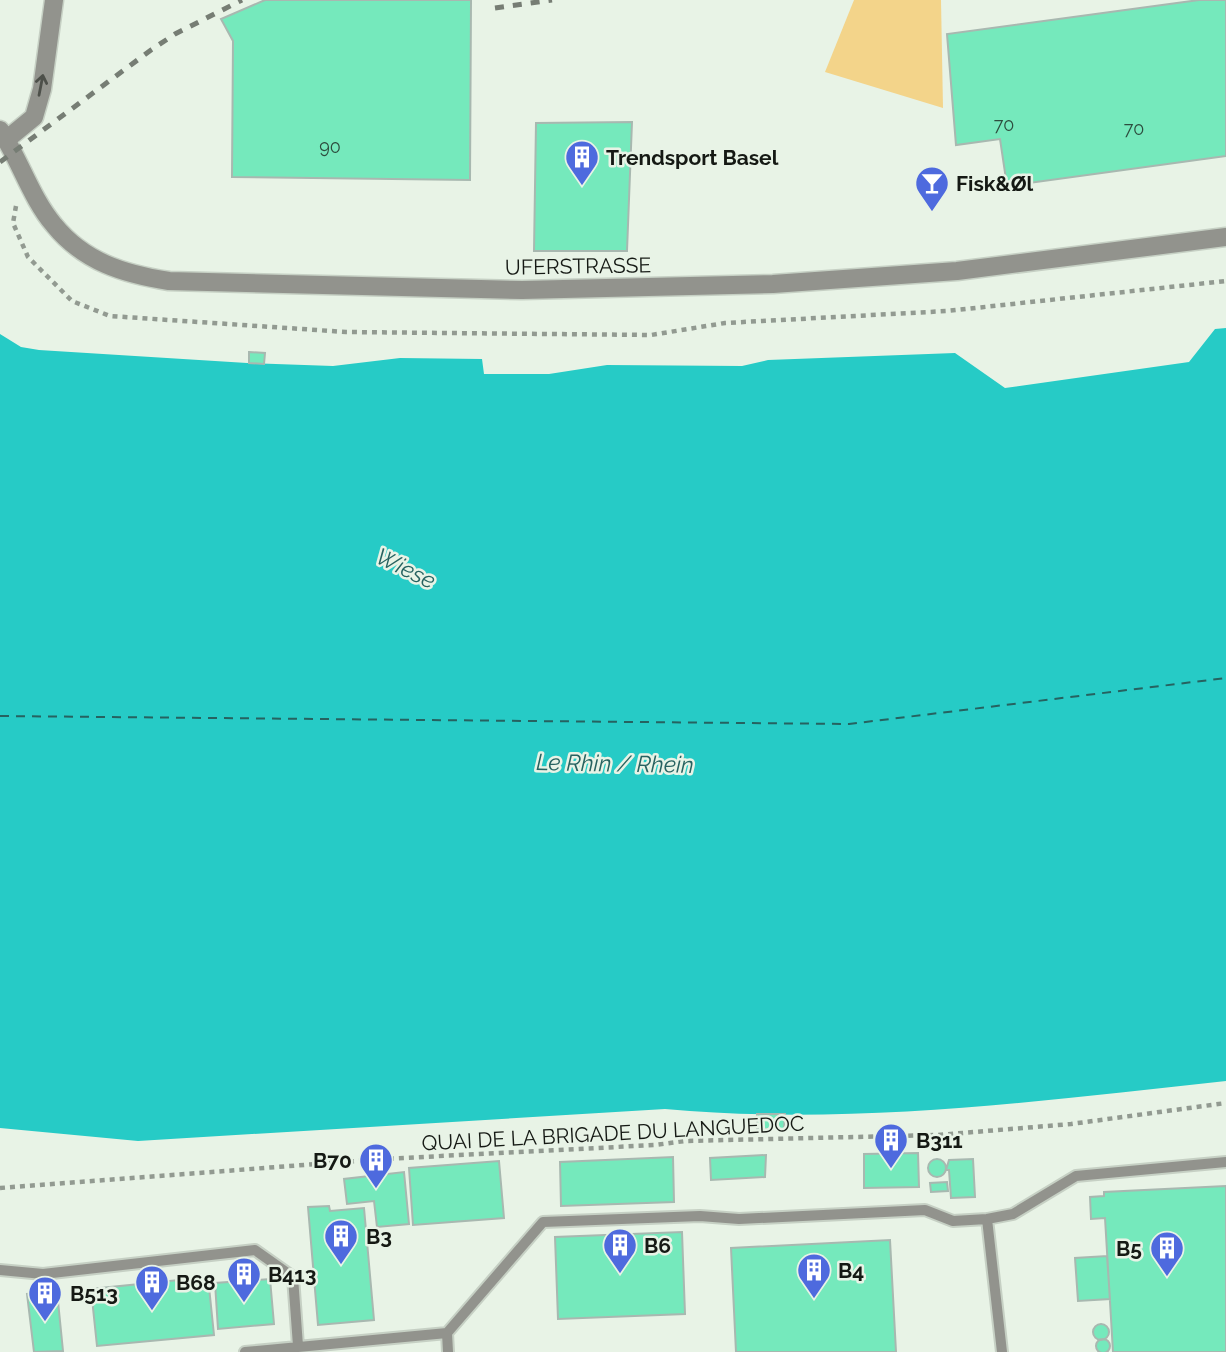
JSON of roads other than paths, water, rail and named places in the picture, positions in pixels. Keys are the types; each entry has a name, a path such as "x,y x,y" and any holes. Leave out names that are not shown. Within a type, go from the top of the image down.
{"street":[{"path":"3,135 34,117 42,89 54,0"},
{"name":"UFERSTRASSE","path":"3,135 54,226 97,263 132,276 169,281 522,290 773,284 957,271 1226,237"}],"lane":[{"path":"245,1352 447,1333 543,1222 700,1216 739,1219 925,1210 953,1221 987,1219 1013,1214 1076,1176 1226,1161"},
{"path":"987,1219 1002,1352"},
{"path":"0,1270 43,1274 256,1250 293,1277 298,1346"},
{"path":"447,1333 449,1352"}],"water":[{"path":"1226,328 1226,1081 1016,1103 876,1113 805,1115 665,1109 138,1141 0,1128 0,334 21,347 39,350 247,363 333,366 400,358 482,359 484,374 549,374 607,365 742,366 768,360 955,353 1005,388 1189,362 1215,329"}],"railway":[{"path":"0,162 151,50 175,34 242,0"},
{"path":"495,8 552,0"}],"place":[{"name":"Trendsport Basel","path":"582,187"},
{"name":"Fisk&Øl","path":"932,213"},
{"name":"B311","path":"891,1170"},
{"name":"B70","path":"376,1190"},
{"name":"B3","path":"341,1266"},
{"name":"B6","path":"620,1275"},
{"name":"B5","path":"1167,1278"},
{"name":"B4","path":"814,1300"},
{"name":"B413","path":"244,1304"},
{"name":"B68","path":"152,1312"},
{"name":"B513","path":"45,1323"}],"water label":[{"name":"Wiese","path":"406,568"},
{"name":"Le Rhin / Rhein","path":"615,763"}]}
